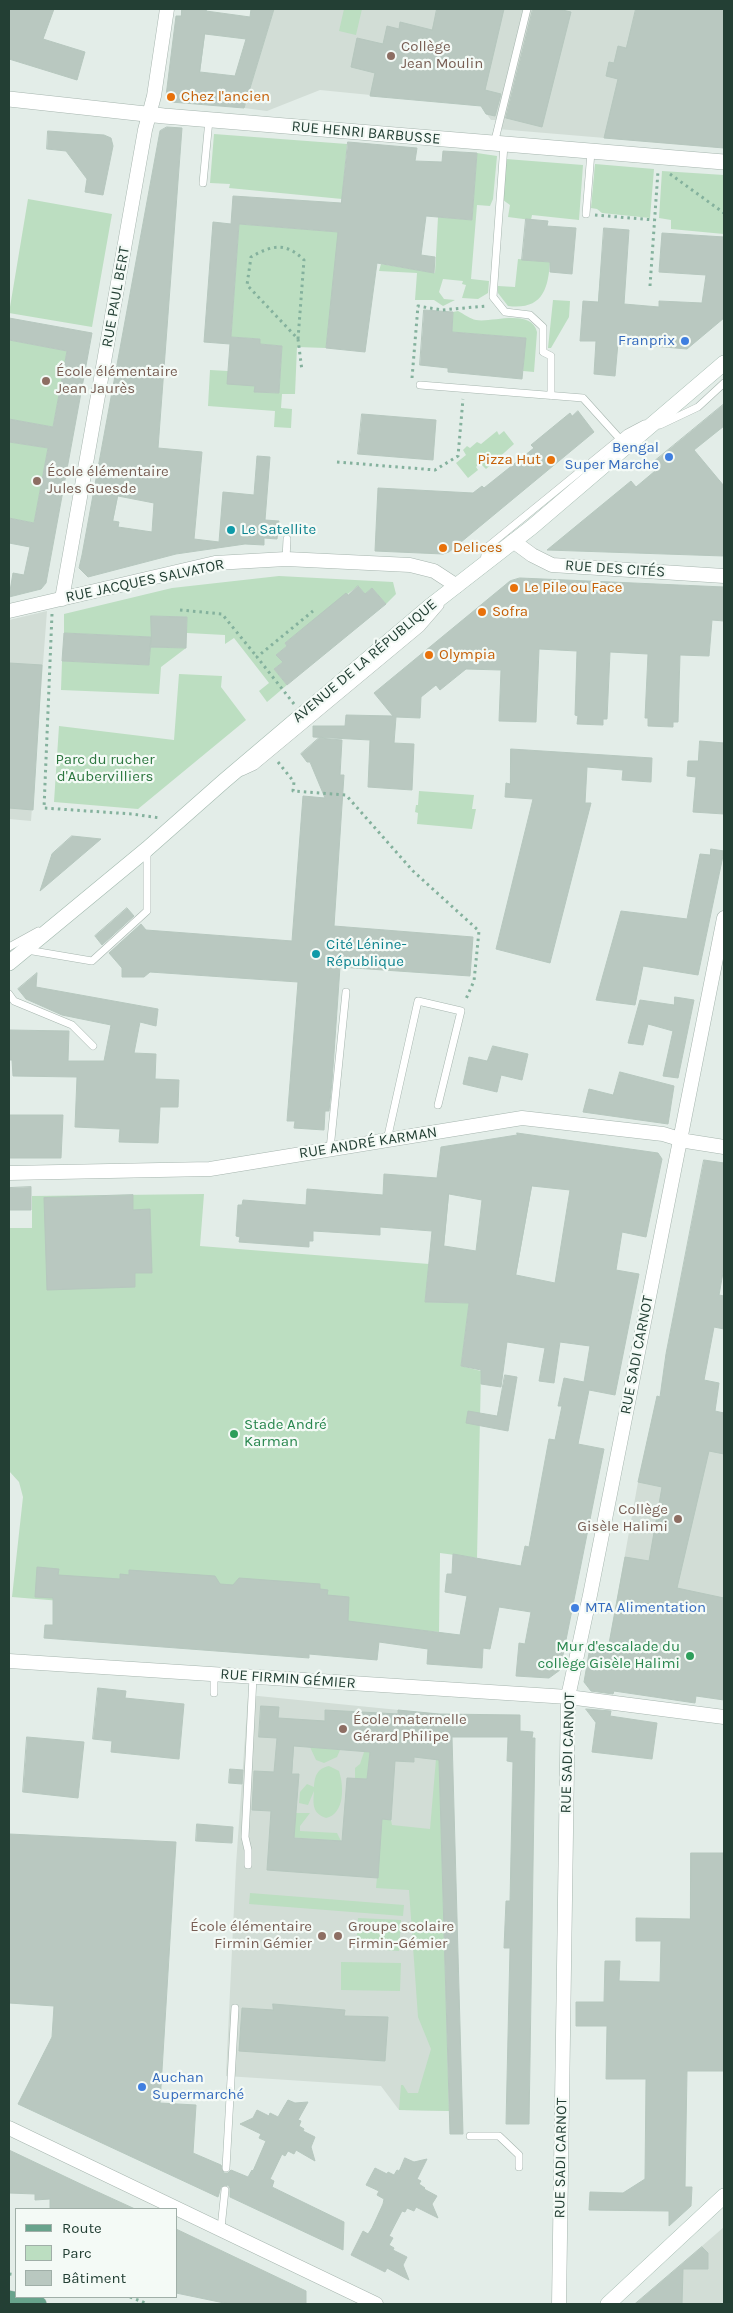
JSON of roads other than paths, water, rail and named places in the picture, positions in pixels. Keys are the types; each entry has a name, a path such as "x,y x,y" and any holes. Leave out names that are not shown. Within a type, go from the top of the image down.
{"main road":[{"name":"RUE HENRI BARBUSSE","path":"9,100 208,120 724,162"},
{"name":"AVENUE DE LA RÉPUBLIQUE","path":"9,962 147,850 224,780 302,714 513,542 644,433 666,411 724,363"},
{"path":"608,2304 724,2196"},
{"path":"9,2298 39,2304"}],"street":[{"name":"RUE PAUL BERT","path":"57,600 148,114 154,96 167,9"},
{"name":"RUE DES CITÉS","path":"513,542 532,555 552,565 724,576"},
{"name":"RUE JACQUES SALVATOR","path":"9,610 215,563 286,559 410,565 434,571 457,586"},
{"name":"RUE SADI CARNOT","path":"559,2304 568,1697 598,1558 724,918"},
{"name":"RUE ANDRÉ KARMAN","path":"9,1173 210,1169 522,1118 672,1135 679,1139 724,1147"},
{"name":"RUE FIRMIN GÉMIER","path":"9,1661 568,1697 724,1717"},
{"path":"9,2128 221,2228 376,2304"}],"lane":[{"path":"527,9 499,145 493,297 505,312 530,314 543,328 543,352 551,356 551,396"},
{"path":"202,183 208,120"},
{"path":"586,214 591,152"},
{"path":"644,433 698,407 724,383"},
{"path":"420,385 583,398 620,439"},
{"path":"483,566 486,548 620,439 666,411"},
{"path":"286,539 286,559"},
{"path":"224,780 255,766 271,753 421,628 457,586"},
{"path":"24,950 92,961 146,911 147,850"},
{"path":"9,947 63,918"},
{"path":"330,1149 346,992"},
{"path":"9,994 14,1001 72,1024 92,1046"},
{"path":"387,1140 418,1002 461,1011 438,1105"},
{"path":"214,1674 214,1693"},
{"path":"248,1866 248,1850 245,1837 253,1677"},
{"path":"226,2168 235,2008"},
{"path":"470,2136 499,2136 519,2156 519,2167"},
{"path":"221,2228 225,2190"}],"place":[{"name":"Collège Jean Moulin","path":"391,56"},
{"name":"Chez l'ancien","path":"171,97"},
{"name":"Franprix","path":"685,341"},
{"name":"École élémentaire Jean Jaurès","path":"46,381"},
{"name":"Bengal Super Marche","path":"669,457"},
{"name":"Pizza Hut","path":"551,460"},
{"name":"École élémentaire Jules Guesde","path":"37,481"},
{"name":"Le Satellite","path":"231,530"},
{"name":"Delices","path":"443,548"},
{"name":"Le Pile ou Face","path":"514,588"},
{"name":"Sofra","path":"482,612"},
{"name":"Olympia","path":"429,655"},
{"name":"Cité Lénine- République","path":"316,954"},
{"name":"Stade André Karman","path":"234,1434"},
{"name":"Collège Gisèle Halimi","path":"678,1519"},
{"name":"MTA Alimentation","path":"575,1608"},
{"name":"Mur d'escalade du collège Gisèle Halimi","path":"690,1656"},
{"name":"École maternelle Gérard Philipe","path":"343,1729"},
{"name":"École élémentaire Firmin Gémier","path":"322,1936"},
{"name":"Groupe scolaire Firmin-Gémier","path":"338,1936"},
{"name":"Auchan Supermarché","path":"142,2087"}],"park label":[{"name":"Parc du rucher d'Aubervilliers","path":"105,768"}]}
